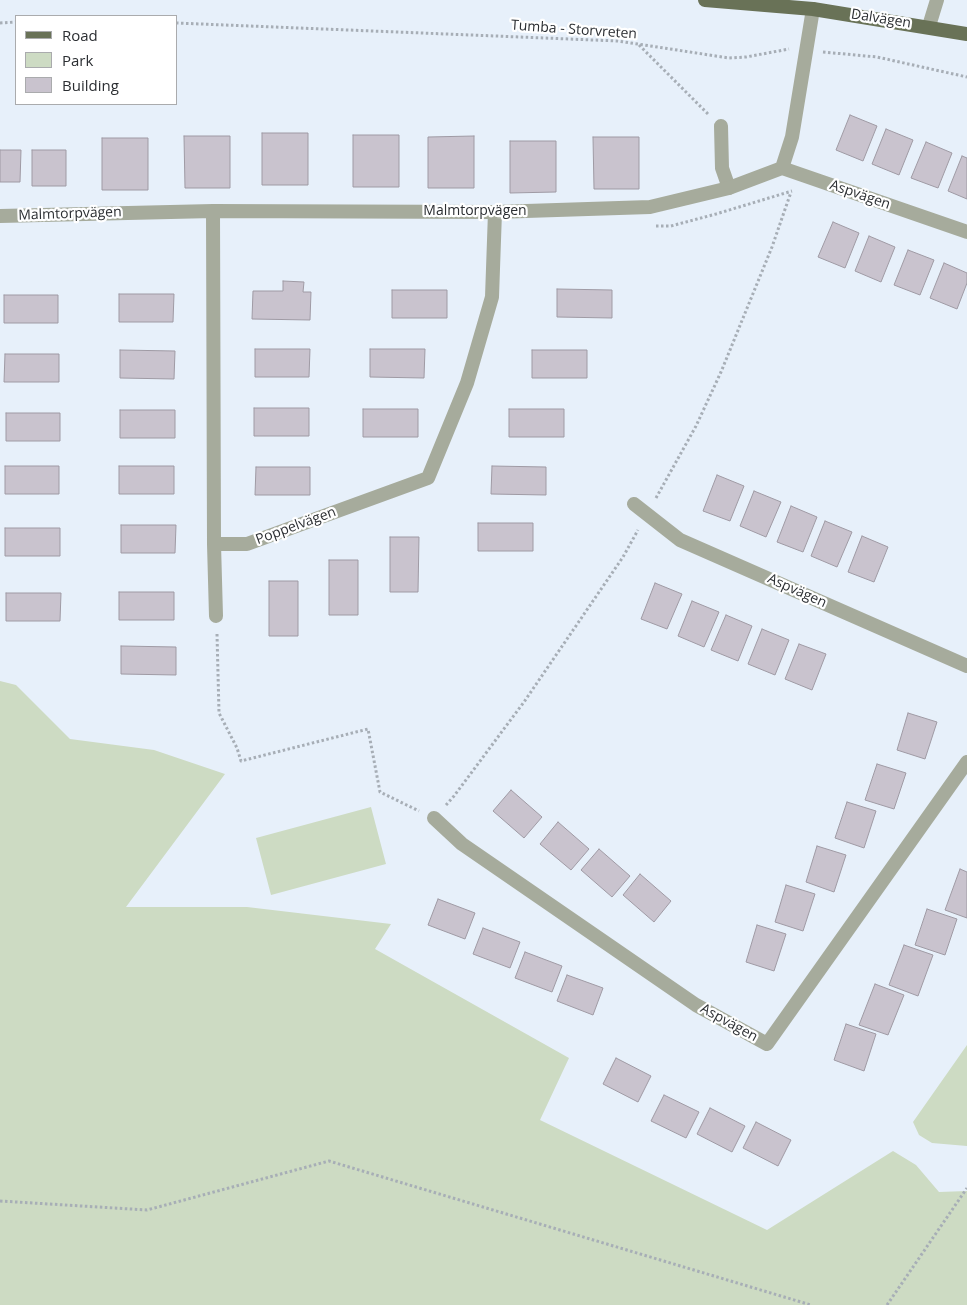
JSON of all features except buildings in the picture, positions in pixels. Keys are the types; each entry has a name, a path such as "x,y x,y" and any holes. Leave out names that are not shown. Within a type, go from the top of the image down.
{"main road":[{"name":"Dalvägen","path":"705,0 813,9 929,26 967,34"}],"street":[{"path":"929,26 937,0"},
{"path":"782,168 792,137 813,9"},
{"path":"721,126 722,168 729,188"},
{"name":"Malmtorpvägen","path":"0,216 214,211 495,212 650,207 729,188 782,168"},
{"name":"Aspvägen","path":"782,168 967,232"},
{"path":"214,211 214,544 216,616"},
{"name":"Poppelvägen","path":"214,544 248,544 428,478 467,383 492,297 495,212"},
{"name":"Aspvägen","path":"634,504 680,540 967,666"},
{"name":"Aspvägen","path":"434,818 462,844 696,1005 767,1044 967,762"}],"path":[{"path":"0,23 15,22"},
{"name":"Tumba - Storvreten","path":"178,23 609,41 729,58 788,49 805,50 877,57 967,77"},
{"path":"638,45 721,126"},
{"path":"216,616 219,712 237,748 241,761 368,729 380,792 434,818"},
{"path":"0,1201 148,1210 329,1161 811,1305"},
{"path":"887,1305 967,1188"}],"green space":[{"path":"0,681 16,685 70,739 154,750 225,774 126,907 247,907 391,924 375,949 569,1058 540,1120 767,1230 893,1151 916,1165 939,1192 967,1191 967,1305 0,1305"},
{"path":"371,807 386,864 271,895 256,838"},
{"path":"967,1045 967,1146 932,1143 919,1135 913,1122"}]}
